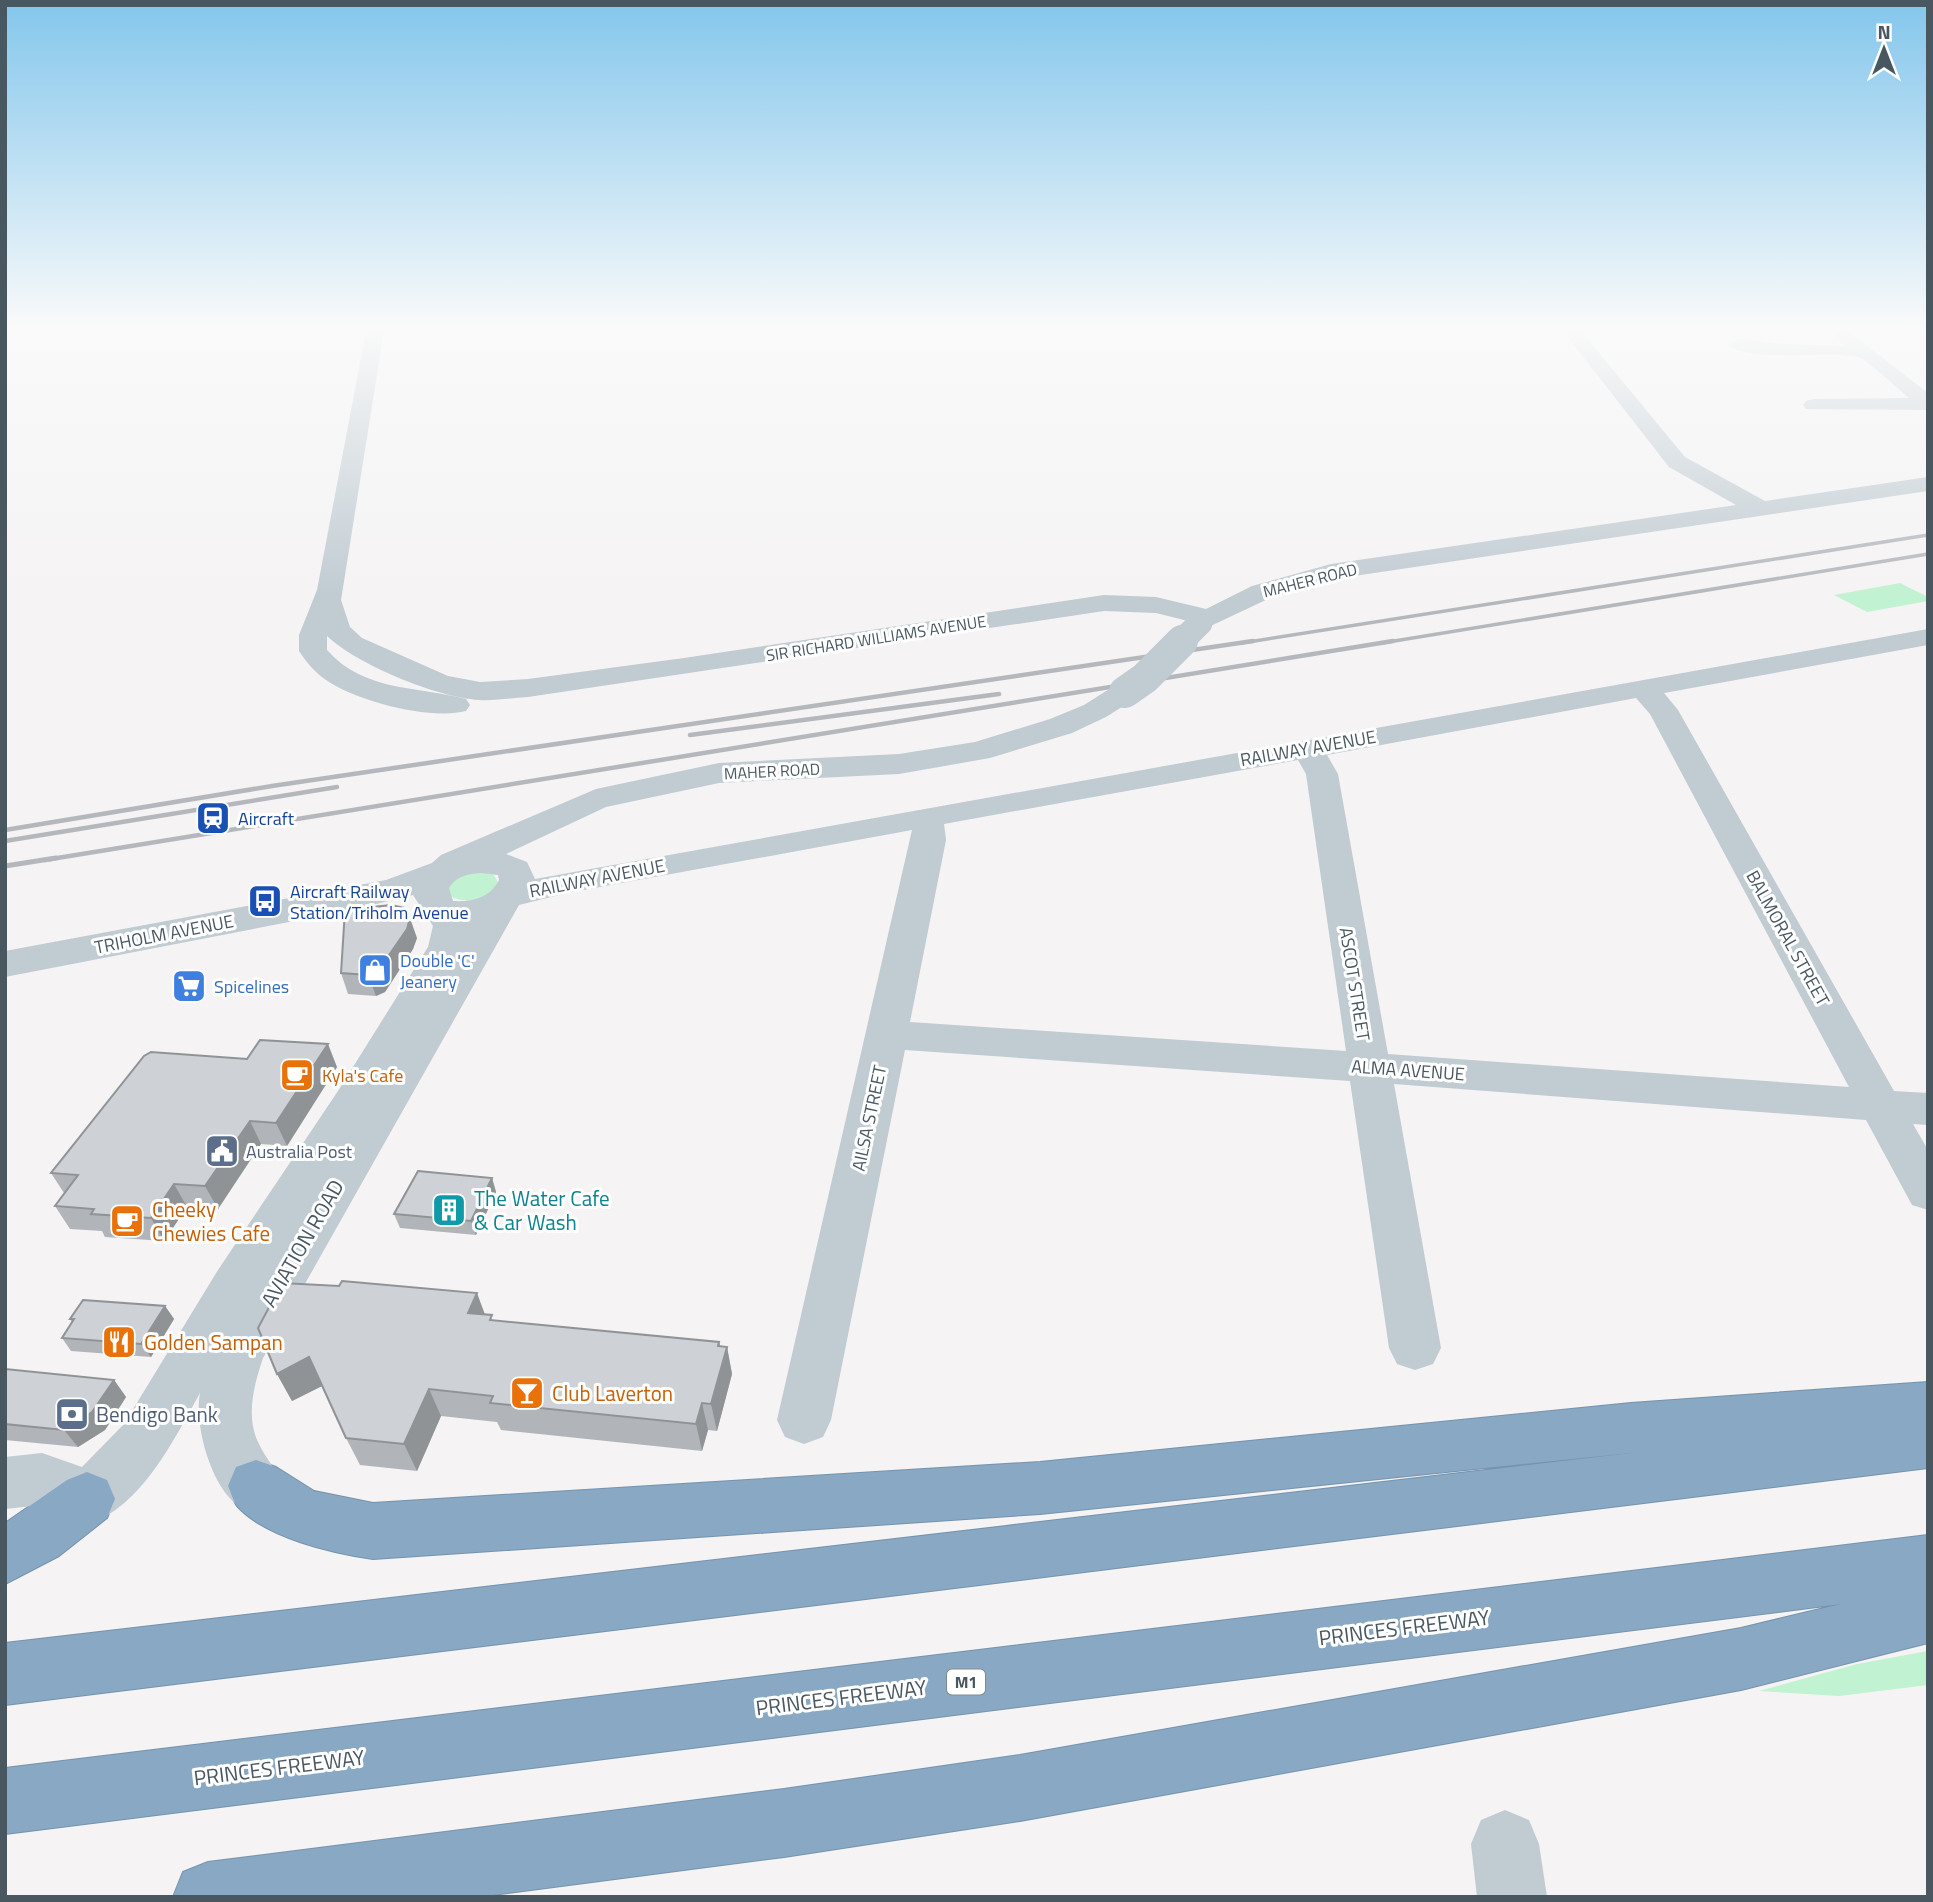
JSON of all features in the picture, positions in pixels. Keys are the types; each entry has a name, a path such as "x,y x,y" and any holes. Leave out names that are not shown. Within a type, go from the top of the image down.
{"highway":[{"path":"256,1486 286,1508 306,1517 330,1525 373,1531 1040,1488 1631,1428 1928,1406"},
{"path":"5,1674 1928,1443"},
{"path":"5,1555 39,1536 87,1499"},
{"name":"PRINCES FREEWAY","path":"5,1801 1928,1564"},
{"path":"208,1897 757,1826 1020,1788 1741,1659 1928,1613"}],"street":[{"name":"SIR RICHARD WILLIAMS AVENUE","path":"359,420 328,601 314,632 313,651 324,664 354,683 380,693 431,704 483,705 684,667"},
{"path":"1643,420 1677,462 1760,508"},
{"name":"MAHER ROAD","path":"444,890 462,858 511,840 586,803 719,773 885,765 979,751 1061,726 1095,711 1125,692 1150,673 1196,624 1261,592 1331,572 1928,484"},
{"name":"SIR RICHARD WILLIAMS AVENUE","path":"328,601 334,622 344,638 396,665 448,687 480,691 528,688 684,667 1068,610 1106,607 1134,610 1196,624"},
{"name":"RAILWAY AVENUE","path":"509,884 551,885 1643,688 1921,647"},
{"path":"354,683 396,665"},
{"name":"BALMORAL STREET","path":"1643,688 1663,710 1928,1192"},
{"name":"ASCOT STREET","path":"1307,748 1322,774 1415,1348"},
{"name":"MAHER ROAD","path":"509,884 546,840 652,786"},
{"name":"AILSA STREET","path":"804,1420 929,840 929,830 923,817"},
{"path":"489,862 509,884 474,912 444,890 489,862"},
{"name":"AVIATION ROAD","path":"87,1499 122,1467 143,1441 236,1284 399,1052 509,884"},
{"name":"TRIHOLM AVENUE","path":"5,964 351,900 397,888 444,890"},
{"name":"AVIATION ROAD","path":"256,1486 235,1459 230,1447 224,1417 224,1398 237,1358 287,1270 399,1052 450,941 450,920 444,890"},
{"name":"TRIHOLM AVENUE","path":"5,977 384,909 412,907 444,890"},
{"name":"ALMA AVENUE","path":"887,1035 1368,1067 1928,1109"},
{"path":"236,1284 287,1270"},
{"path":"5,1483 41,1479 58,1483 87,1499"}],"green space":[{"path":"1900,583 1928,597 1928,601 1867,612 1834,595"},
{"path":"479,871 493,874 498,882 490,893 470,900 450,896 448,887 456,878"},
{"path":"1928,1651 1928,1685 1839,1696 1759,1691 1857,1664"}],"building":[{"path":"391,905 404,908 410,918 407,929 378,971 368,975 341,973 345,910"},
{"path":"260,1040 328,1044 276,1123 250,1121 205,1186 174,1184 151,1218 91,1214 94,1209 55,1206 78,1175 51,1173 144,1056 151,1052 247,1059"},
{"path":"418,1171 492,1178 471,1221 394,1214"},
{"name":"Club Laverton","path":"342,1281 477,1293 468,1313 492,1315 490,1320 719,1342 718,1346 727,1347 711,1404 702,1403 696,1424 490,1403 493,1396 429,1389 404,1444 346,1438 309,1357 277,1374 258,1328 282,1283 339,1286"},
{"path":"83,1300 165,1306 141,1344 62,1338 74,1319 70,1319"},
{"path":"5,1369 114,1380 92,1412 64,1430 5,1424"}],"railway":[{"path":"1242,643 1928,535"},
{"path":"1382,643 1928,554"},
{"path":"5,830 272,786 1253,641"},
{"path":"45,860 1393,641"},
{"path":"690,735 999,694"},
{"path":"5,841 337,787"},
{"path":"5,866 56,858"}],"place":[{"name":"Aircraft","path":"213,818"},
{"name":"Aircraft Railway Station/Triholm Avenue","path":"265,901"},
{"name":"Double 'C' Jeanery","path":"375,970"},
{"name":"Spicelines","path":"189,986"},
{"name":"Kyla's Cafe","path":"297,1075"},
{"name":"Australia Post","path":"222,1151"},
{"name":"The Water Cafe & Car Wash","path":"449,1210"},
{"name":"Cheeky Chewies Cafe","path":"127,1221"},
{"name":"Golden Sampan","path":"119,1342"},
{"name":"Club Laverton","path":"527,1393"},
{"name":"Bendigo Bank","path":"72,1414"}]}
